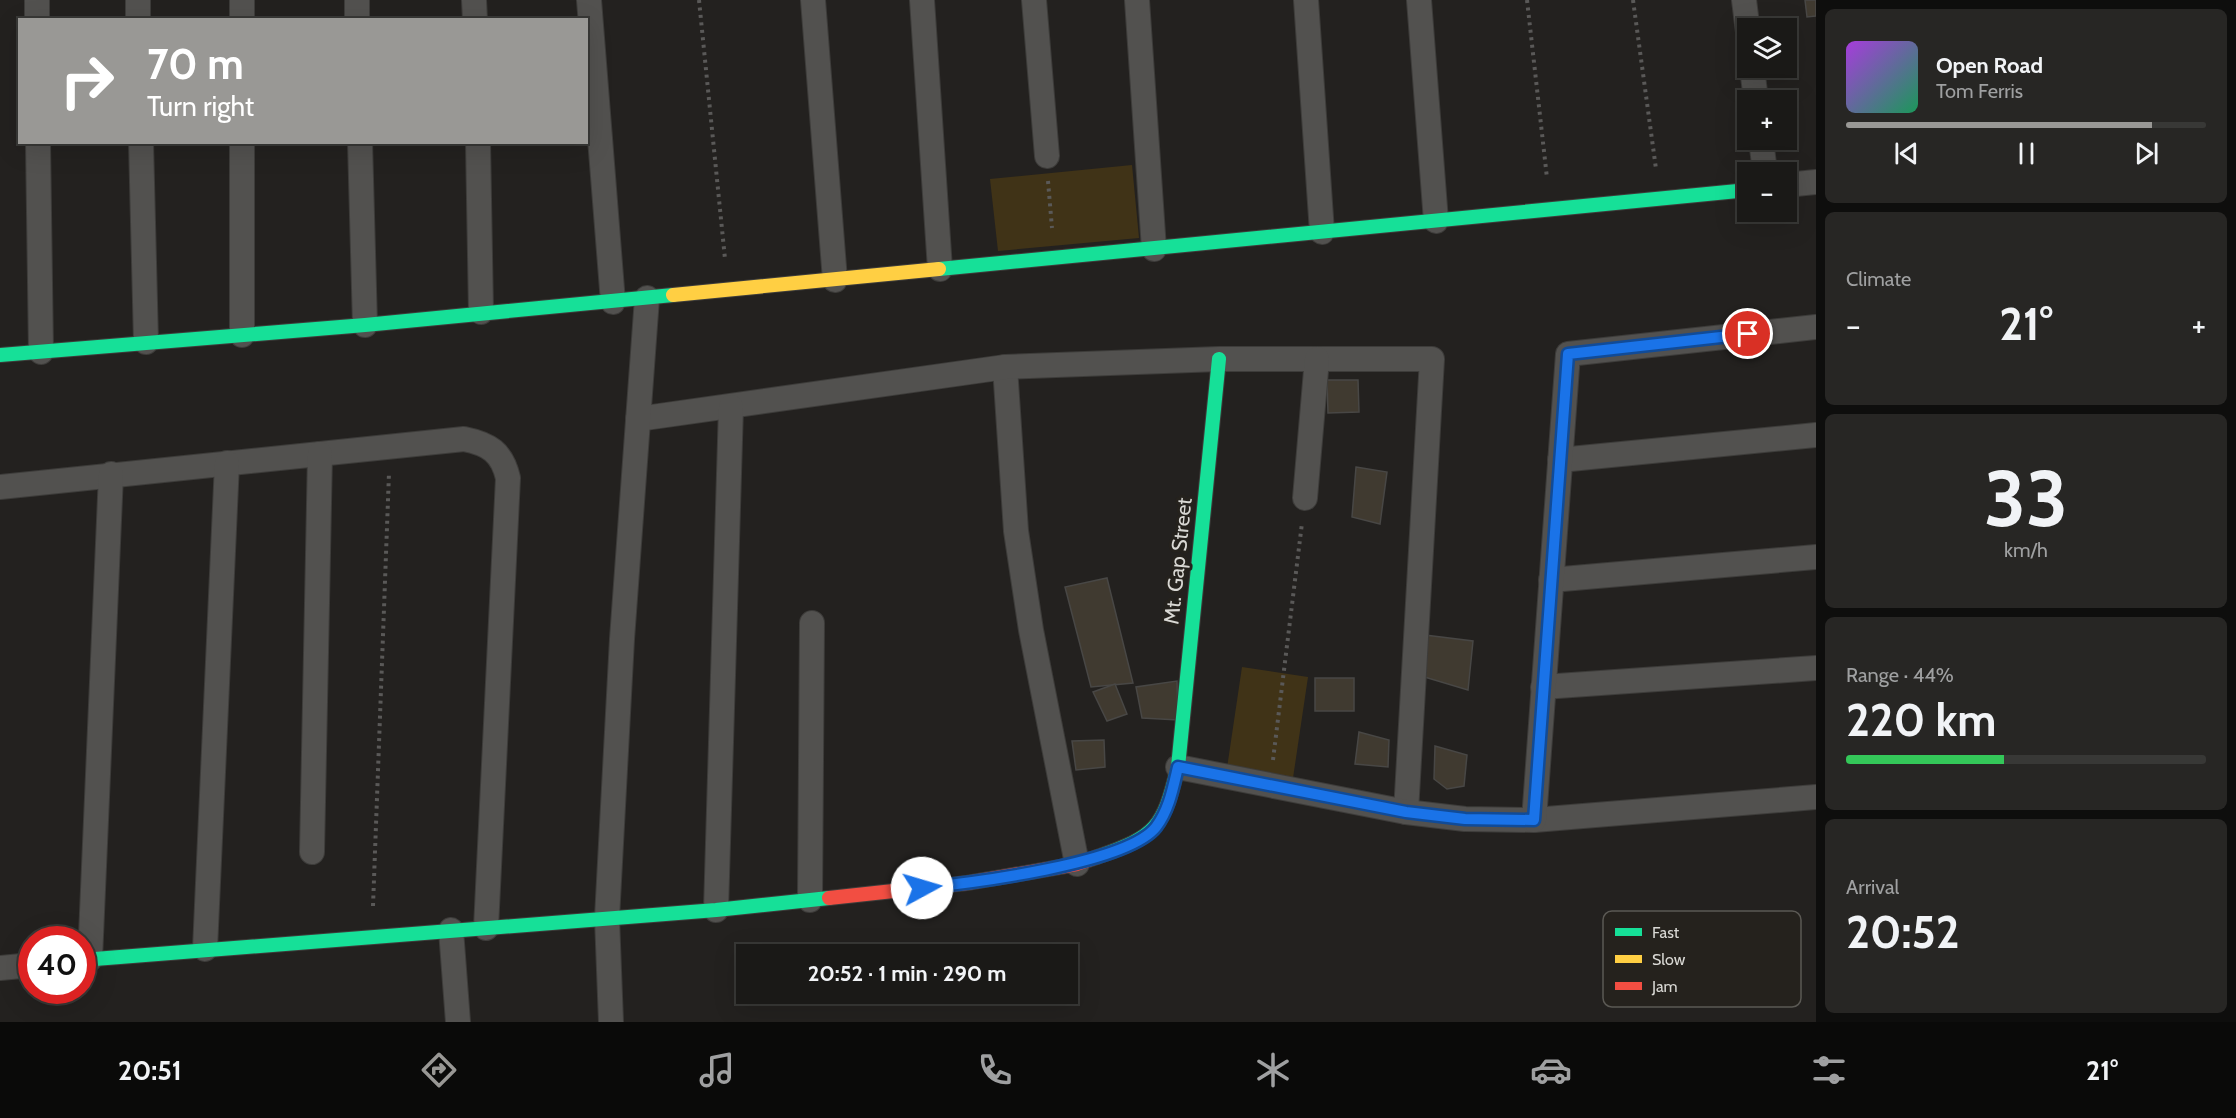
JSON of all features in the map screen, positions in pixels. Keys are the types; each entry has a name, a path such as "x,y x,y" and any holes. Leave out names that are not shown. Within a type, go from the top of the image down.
{"street":[{"path":"37,0 37,18"},
{"path":"138,0 138,18"},
{"path":"242,0 242,18"},
{"path":"357,0 357,18"},
{"path":"474,0 475,18"},
{"path":"589,0 613,302"},
{"path":"813,0 835,280"},
{"path":"922,0 940,269"},
{"path":"1034,0 1047,165"},
{"path":"1137,0 1154,249"},
{"path":"1306,0 1322,232"},
{"path":"1419,0 1436,221"},
{"path":"1744,0 1746,18"},
{"path":"38,144 40,352"},
{"path":"141,144 146,342"},
{"path":"242,144 242,335"},
{"path":"360,144 365,325"},
{"path":"478,144 482,312"},
{"path":"1797,184 1816,182"},
{"path":"0,356 613,302 1737,190"},
{"path":"611,1022 607,918 622,639 647,298"},
{"path":"1534,820 1568,354 1816,327"},
{"path":"638,419 1005,367 1219,359 1432,359 1406,812"},
{"name":"Mt. Gap Street","path":"96,959 716,910 967,883 1077,864 1128,846 1155,829 1169,803 1178,767 1219,359"},
{"path":"1305,498 1317,359"},
{"path":"1005,367 1016,531 1031,630 1077,864"},
{"path":"716,910 731,407"},
{"path":"1560,460 1816,435"},
{"path":"0,488 111,474 464,439 484,443 496,451 505,465 508,478 486,927"},
{"path":"312,852 320,454"},
{"path":"205,949 227,463"},
{"path":"88,926 111,474"},
{"path":"1551,580 1816,557"},
{"path":"810,900 812,623"},
{"path":"1543,687 1816,668"},
{"path":"1178,767 1406,812 1465,819 1534,820 1816,797"},
{"path":"451,930 458,1022"},
{"path":"0,968 18,966"}],"path":[{"path":"699,0 728,290"},
{"path":"1527,0 1551,210"},
{"path":"1633,0 1660,199"},
{"path":"1047,165 1053,235"},
{"path":"372,936 390,445"},
{"path":"1272,763 1305,498"}],"shaded area":[{"path":"1132,165 1139,238 998,251 990,179"},
{"path":"1242,667 1308,677 1293,778 1227,768"}],"building":[{"path":"1805,0 1816,0 1816,16 1807,17"},
{"path":"1327,380 1358,380 1359,412 1328,413"},
{"path":"1356,467 1387,472 1380,524 1352,517"},
{"path":"1107,578 1133,683 1091,687 1065,587"},
{"path":"1425,635 1473,641 1468,690 1421,676"},
{"path":"1315,678 1354,678 1354,711 1315,711"},
{"path":"1177,681 1178,720 1142,718 1136,687"},
{"path":"1115,684 1127,714 1107,721 1093,692"},
{"path":"1359,732 1389,740 1388,767 1355,764"},
{"path":"1104,740 1105,767 1076,770 1072,741"},
{"path":"1435,746 1467,755 1464,786 1447,789 1434,779"}],"traffic: fast":[{"path":"939,269 1737,191"},
{"path":"0,355 365,325 673,295"},
{"path":"1097,857 1133,843 1154,827 1162,817 1173,788 1178,767 1219,359"},
{"path":"96,959 716,910 829,898"}],"traffic: slow":[{"path":"673,295 939,269"}],"traffic: jam":[{"path":"829,898 967,883 1077,864 1097,857"}],"route":[{"path":"922,888 967,883 1077,864 1128,846 1155,829 1169,803 1178,767 1269,787 1406,812 1465,819 1534,820 1568,354 1748,334"}]}
